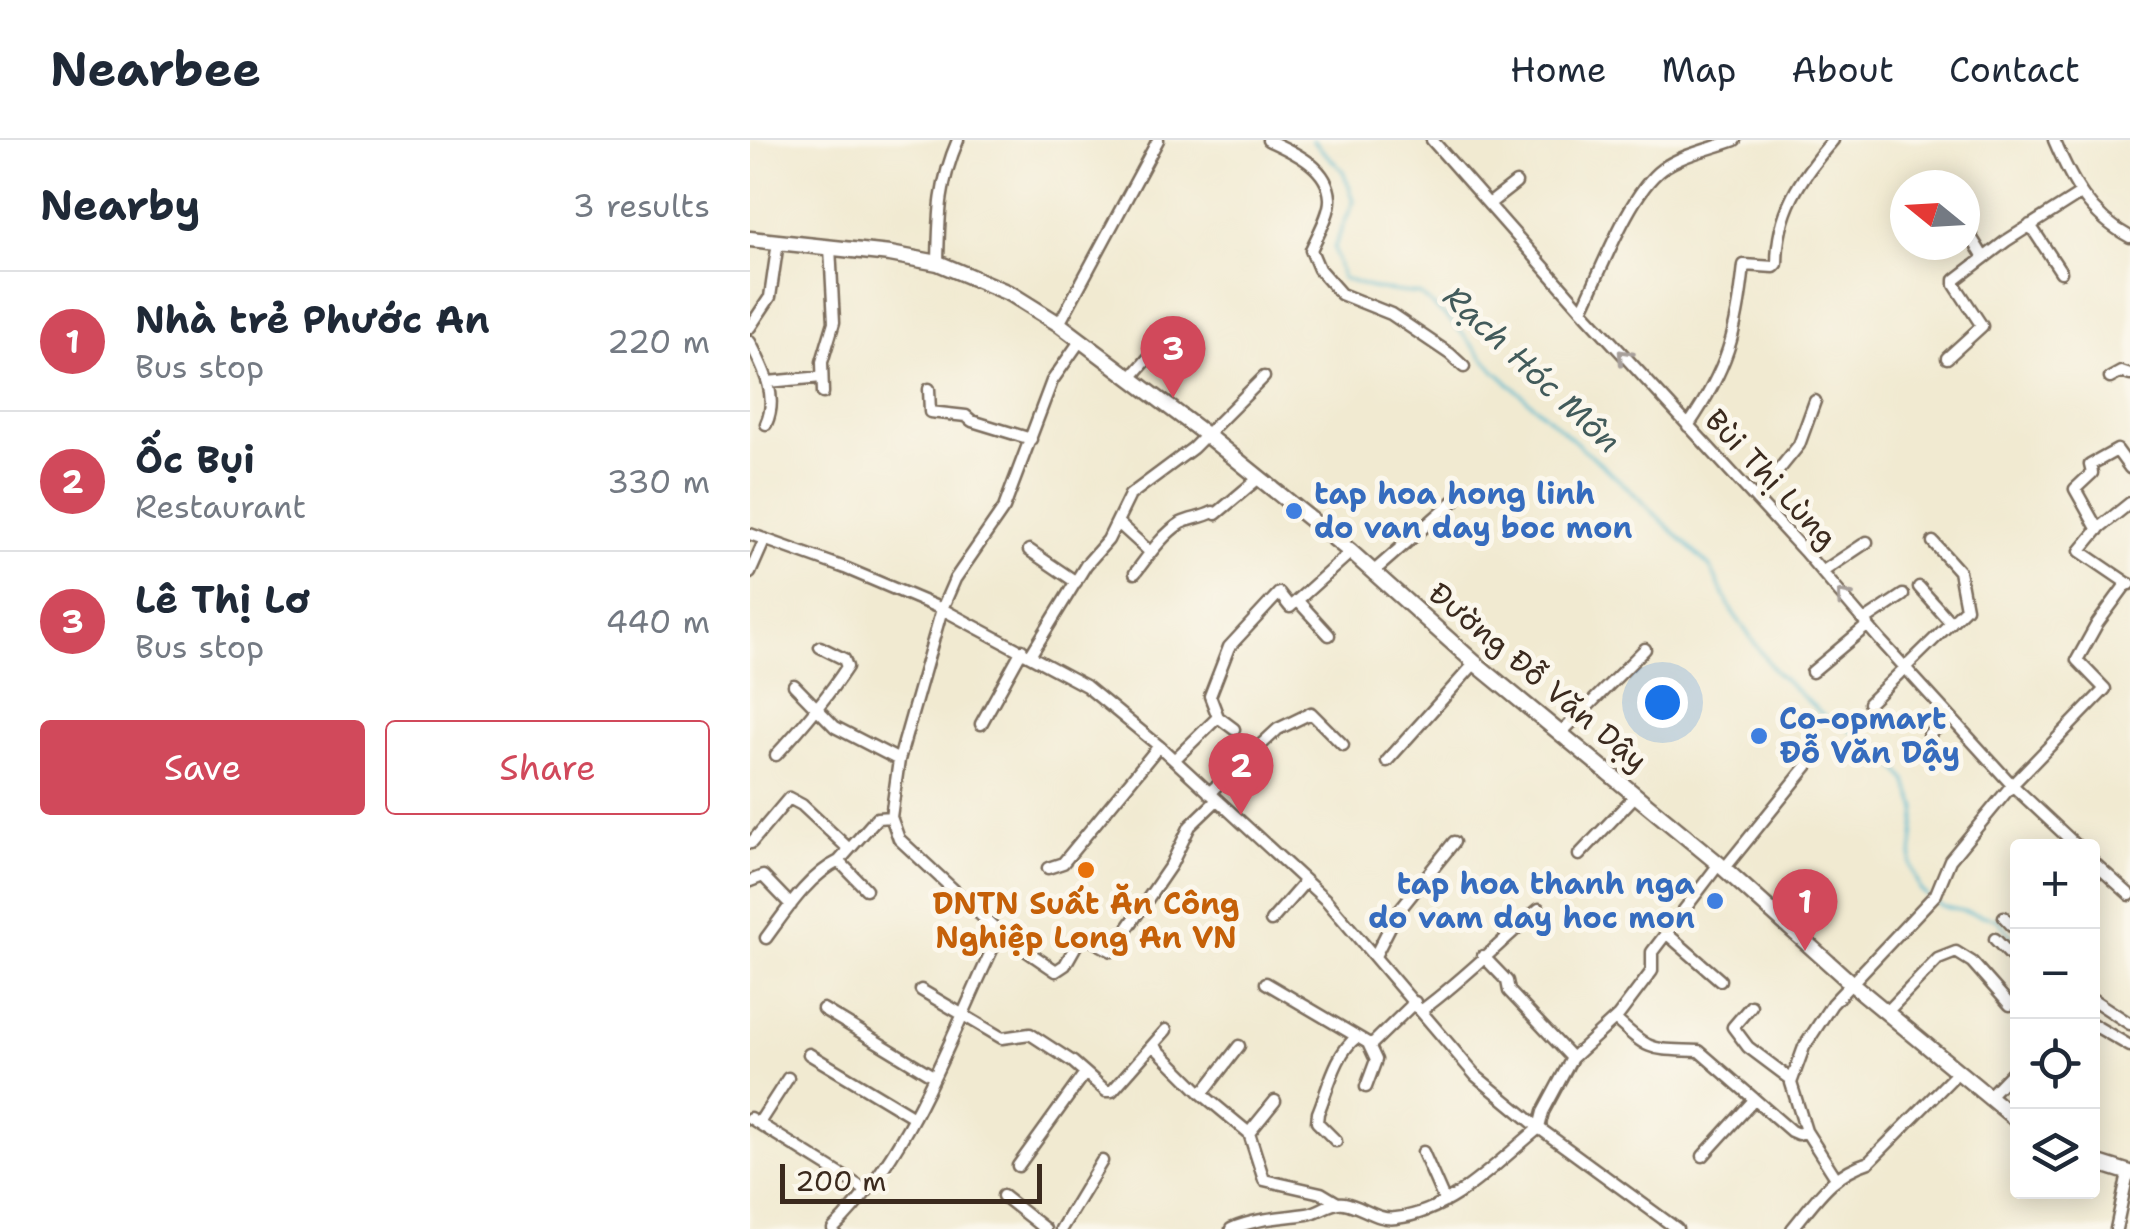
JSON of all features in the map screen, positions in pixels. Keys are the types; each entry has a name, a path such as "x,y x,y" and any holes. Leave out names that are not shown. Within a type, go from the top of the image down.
{"main road":[{"name":"Đường Đỗ Văn Dậy","path":"750,239 830,246 938,263 999,288 1059,324 1205,434 1351,552 1476,663 2010,1114"},
{"path":"2100,1164 2129,1173"}],"street":[{"path":"938,263 939,196 958,140"},
{"path":"1059,324 1158,140"},
{"path":"1268,140 1314,166 1326,182 1331,200 1311,250 1319,269 1341,294 1391,314 1464,368"},
{"name":"Bùi Thị Lùng","path":"1432,140 1904,667 2012,785 2070,839"},
{"path":"1582,310 1639,194 1662,169 1735,140"},
{"path":"1688,426 1714,384 1736,333 1744,265 1777,264 1777,238 1796,186 1833,140"},
{"path":"2054,140 2070,179 2093,212 2130,237"},
{"path":"1489,204 1516,183"},
{"path":"1948,358 1982,326 1954,282 2030,225 2080,194"},
{"path":"2030,225 2061,272"},
{"path":"750,327 770,296 778,242"},
{"path":"824,393 822,362 834,322 830,246"},
{"path":"1980,251 1984,258"},
{"path":"1130,378 1165,339"},
{"path":"750,342 754,362 772,392 771,415 766,424"},
{"path":"1080,342 1052,382 1004,508 955,579 942,609 899,760 890,816 899,839 1000,933 1056,971 1066,965 1082,935 1112,951 1171,865 1190,826 1278,729 1310,713 1343,745"},
{"path":"2110,378 2120,372 2130,375"},
{"path":"768,382 822,377"},
{"path":"981,724 1086,565 1108,540 1130,495 1166,470 1264,377"},
{"path":"929,388 930,412 966,416 1030,439"},
{"path":"1756,498 1799,445 1816,402"},
{"path":"2098,530 2075,489 2092,473 2090,465 2117,450 2130,468"},
{"path":"1135,573 1150,552 1183,522 1216,514 1260,477"},
{"path":"1373,572 1455,500"},
{"path":"1836,1178 1806,1131 1792,1080 1804,1047 1832,1004 1936,894 1950,860 2012,785 2106,689 2077,660 2097,624 2129,584 2080,551 2130,503"},
{"path":"1117,522 1150,552"},
{"path":"750,534 942,609 1086,686 1159,746 1327,901 1476,1076 1538,1128 1677,1229"},
{"path":"750,573 765,539"},
{"path":"1822,572 1867,542"},
{"path":"1869,704 1966,608 1959,571 1933,542"},
{"path":"1029,550 1076,582"},
{"path":"1234,729 1218,717 1210,696 1229,647 1279,593 1290,606 1351,552"},
{"path":"1919,588 1951,623"},
{"path":"1812,672 1903,594"},
{"path":"1298,600 1329,635"},
{"path":"776,755 848,667 844,659 820,646"},
{"path":"1560,734 1645,649"},
{"path":"1387,761 1476,663"},
{"path":"794,685 835,727 899,760"},
{"path":"1174,760 1218,717"},
{"path":"1929,734 1951,718"},
{"path":"1048,868 1063,864 1159,746"},
{"path":"1152,1045 1202,1094 1249,1132 1264,1180 1321,1192 1336,1202 1391,1219 1431,1210 1538,1128 1572,1058 1615,1018 1652,971 1652,952 1666,933 1808,765"},
{"path":"751,844 798,787"},
{"path":"1579,856 1635,796"},
{"path":"789,798 802,804 849,849"},
{"path":"766,938 791,905 829,866 839,861 877,818 890,816"},
{"path":"1375,956 1397,913 1454,842"},
{"path":"839,861 866,889"},
{"path":"2100,868 2130,894"},
{"path":"750,881 763,876 791,905"},
{"path":"1271,921 1305,882"},
{"path":"1266,984 1373,1043 1418,1006 1459,983 1469,968 1539,909"},
{"path":"2004,917 2015,929"},
{"path":"832,1229 868,1191 912,1116 1000,933"},
{"path":"1666,933 1720,980"},
{"path":"1995,938 2010,954"},
{"path":"1887,1012 1938,959 1956,952 1972,962 2010,1006"},
{"path":"1484,956 1507,982 1508,991 1572,1058"},
{"path":"921,990 1002,1038 1030,1034 1106,1091 1112,1091 1166,1030"},
{"path":"2100,1004 2130,1024"},
{"path":"1751,1006 1732,1027 1748,1046 1792,1080"},
{"path":"823,1010 933,1076"},
{"path":"1615,1018 1649,1047 1667,1053 1698,1051 1791,1131 1806,1131"},
{"path":"2100,1029 2130,1046"},
{"path":"1362,1040 1376,1060 1366,1088"},
{"path":"1336,1141 1317,1122 1318,1113 1349,1043 1362,1040"},
{"path":"1202,1094 1239,1046"},
{"path":"809,1054 912,1116"},
{"path":"1792,1229 1836,1178 1852,1166 1869,1162 1958,1072"},
{"path":"1018,1166 1085,1073"},
{"path":"1988,1096 2010,1074"},
{"path":"788,1078 755,1120 868,1191"},
{"path":"1703,1156 1752,1100"},
{"path":"1249,1132 1274,1101"},
{"path":"1423,1152 1445,1202"},
{"path":"1060,1229 1102,1161"},
{"path":"2116,1229 2129,1173"},
{"path":"1003,1196 1044,1229"},
{"path":"1232,1229 1250,1221 1310,1214 1336,1202"}],"waterway":[{"name":"Rạch Hóc Môn","path":"1312,140 1343,171 1354,200 1334,248 1342,278 1374,289 1419,294 1453,323 1495,371 1628,488 1710,567 1732,611 1775,672 1828,719 1879,745 1906,780 1917,808 1911,865 1921,891 1927,896"},
{"name":"Rạch Hóc Môn","path":"1934,900 1941,906 1997,919 2010,934"},
{"name":"Rạch Hóc Môn","path":"2100,1012 2130,1033"}],"place":[{"name":"Lê Thị Lơ","path":"1173,398"},
{"name":"tap hoa hong linh do van day boc mon","path":"1294,511"},
{"name":"Co-opmart Đỗ Văn Dậy","path":"1759,736"},
{"name":"Ốc Bụi","path":"1241,815"},
{"name":"DNTN Suất Ăn Công Nghiệp Long An VN","path":"1086,870"},
{"name":"tap hoa thanh nga do vam day hoc mon","path":"1715,901"},
{"name":"Nhà trẻ Phước An","path":"1805,951"}]}
